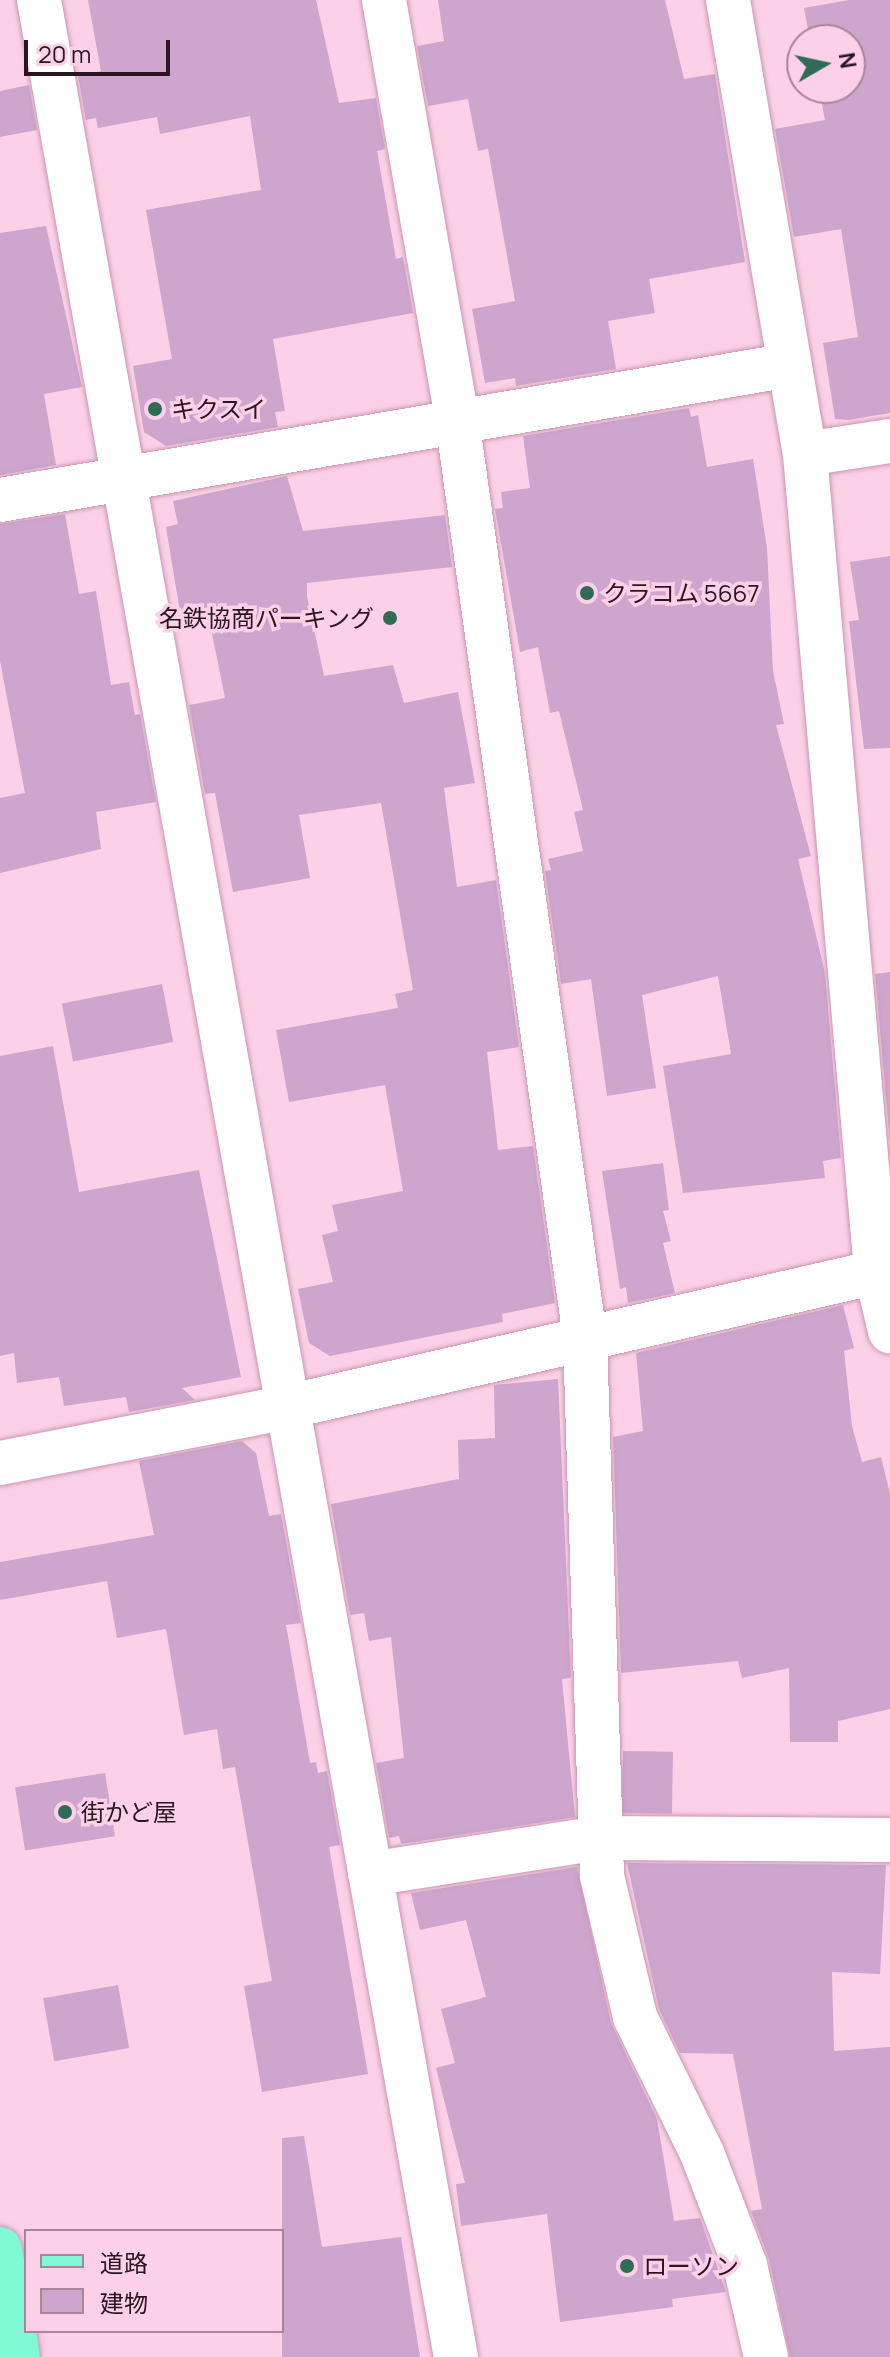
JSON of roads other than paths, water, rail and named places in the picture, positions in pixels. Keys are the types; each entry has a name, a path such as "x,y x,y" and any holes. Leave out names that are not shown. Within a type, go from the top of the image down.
{"main road":[{"path":"0,2249 18,2357"}],"street":[{"path":"39,0 456,2357"},
{"path":"384,0 457,419 585,1338 602,1876 635,2017 702,2153 745,2265 766,2357"},
{"path":"728,0 805,454 890,1331"},
{"path":"0,500 457,419 790,365"},
{"path":"805,454 890,441"},
{"path":"0,1463 287,1407 883,1270"},
{"path":"370,1874 601,1838 890,1840"}],"place":[{"name":"キクスイ","path":"155,409"},
{"name":"クラコム 5667","path":"587,593"},
{"name":"名鉄協商パーキング","path":"390,618"},
{"name":"街かど屋","path":"65,1812"},
{"name":"ローソン","path":"627,2266"}]}
